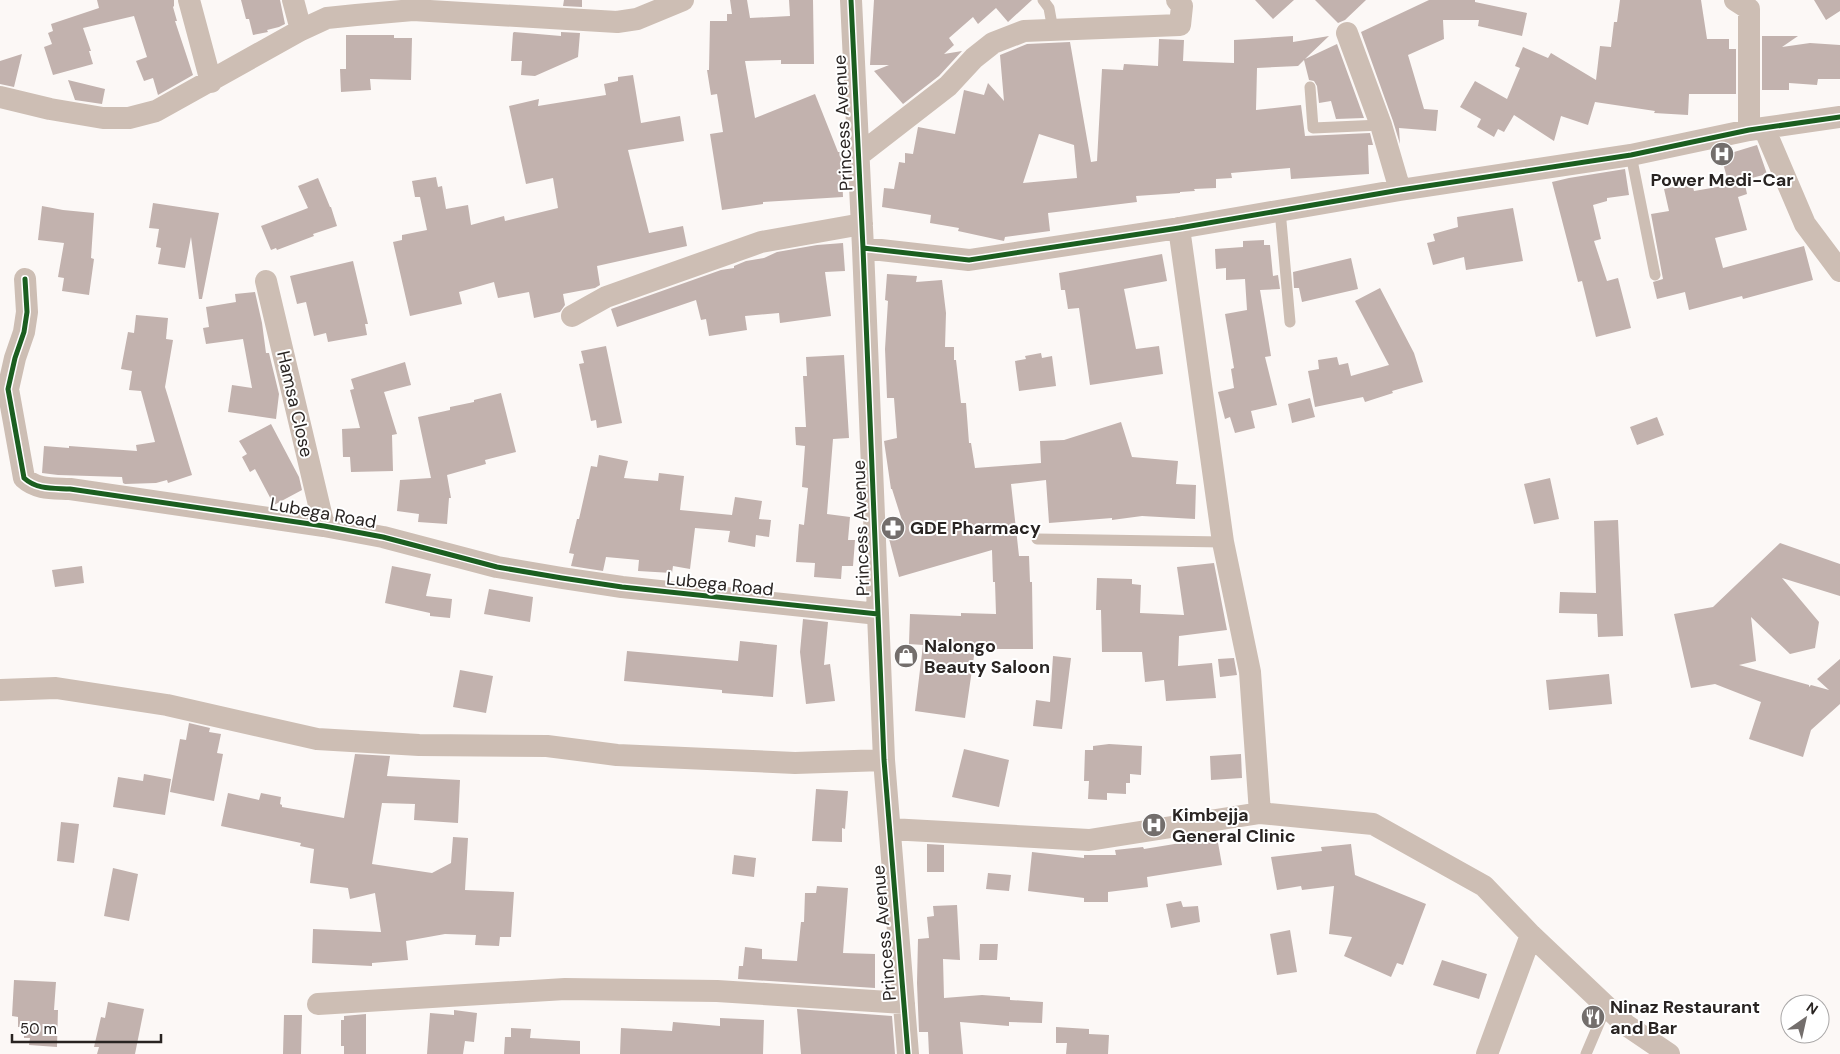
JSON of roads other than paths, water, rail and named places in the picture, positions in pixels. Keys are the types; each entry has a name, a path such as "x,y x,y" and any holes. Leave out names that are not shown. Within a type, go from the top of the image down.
{"street":[{"path":"189,0 211,82"},
{"path":"293,0 301,30"},
{"path":"0,97 50,109 103,118 129,118 156,111 211,82 301,30 327,18 413,10 617,22 637,19 683,0"},
{"name":"Princess Avenue","path":"851,0 884,760 908,1054"},
{"path":"859,155 948,86 974,58 993,43 1024,31 1180,25 1182,6 1177,0"},
{"path":"1735,0 1749,10 1756,129 1805,224 1837,263"},
{"path":"1347,33 1381,125 1400,190"},
{"path":"863,248 969,260 1180,228 1400,190 1631,155 1756,129 1840,117"},
{"path":"572,316 606,297 762,242 862,224"},
{"path":"1180,228 1223,542 1250,672 1260,813"},
{"name":"Lubega Road","path":"25,279 27,312 24,332 15,358 8,389 24,478 31,484 324,526 382,537 497,567 562,578 622,587 878,614"},
{"name":"Hamsa Close","path":"266,281 324,526"},
{"path":"0,690 56,688 167,705 317,739 419,745 547,746 617,755 795,763 884,760"},
{"path":"890,829 1089,840 1260,813 1373,824 1484,886 1531,935 1626,1026 1669,1054"},
{"path":"1487,1054 1531,935"},
{"path":"318,1004 565,989 717,991 904,1003"}],"lane":[{"path":"1043,0 1049,8 1053,30"},
{"path":"1310,87 1313,128 1381,125"},
{"path":"1631,155 1655,275"},
{"path":"1280,210 1290,322"},
{"path":"1037,539 1223,542"},
{"path":"1586,1054 1606,1007"}],"place":[{"name":"Power Medi-Car","path":"1722,154"},
{"name":"GDE Pharmacy","path":"893,528"},
{"name":"Nalongo Beauty Saloon","path":"906,656"},
{"name":"Kimbejja General Clinic","path":"1154,825"},
{"name":"Ninaz Restaurant and Bar","path":"1593,1017"}]}
